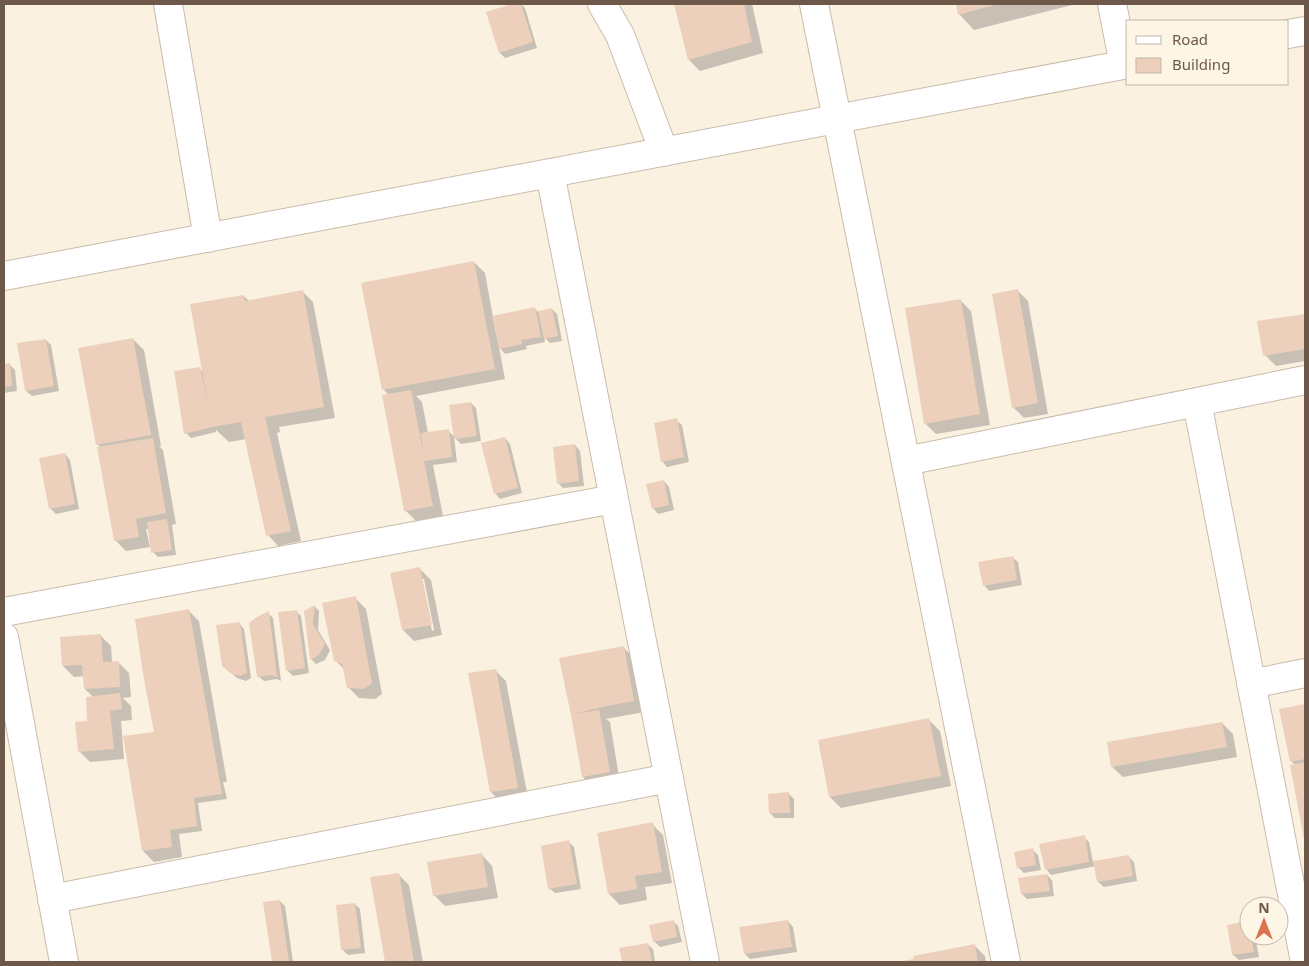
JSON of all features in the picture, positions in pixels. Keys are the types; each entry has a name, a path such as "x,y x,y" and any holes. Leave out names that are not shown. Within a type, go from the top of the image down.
{"street":[{"path":"168,4 208,238"},
{"path":"602,4 620,35 664,152"},
{"path":"814,4 1006,962"},
{"path":"4,276 1126,64 1112,4"},
{"path":"1289,34 1305,31"},
{"path":"550,173 705,962"},
{"path":"906,461 1305,380"},
{"path":"1197,402 1305,960"},
{"path":"4,612 614,499"},
{"path":"4,637 64,962"},
{"path":"1252,684 1305,673"},
{"path":"52,899 669,778"}],"building":[{"path":"512,4 521,4 533,42 499,53 486,12"},
{"path":"674,4 744,4 752,42 688,60"},
{"path":"956,4 998,4 958,15"},
{"path":"474,261 495,369 382,390 361,283"},
{"path":"1018,289 1038,403 1012,408 992,294"},
{"path":"303,290 324,407 265,417 291,531 266,536 241,422 184,434 174,371 200,367 208,404 190,304 244,295 245,301"},
{"path":"961,299 980,414 924,424 905,308"},
{"path":"535,307 541,337 521,340 522,344 499,349 492,316"},
{"path":"552,308 558,336 544,339 538,311"},
{"path":"1305,314 1305,349 1263,356 1257,321"},
{"path":"133,338 151,435 96,445 78,348"},
{"path":"46,339 54,386 25,391 17,343"},
{"path":"10,363 12,386 4,387 4,364"},
{"path":"411,390 423,451 421,433 449,429 452,457 424,461 433,506 404,511 382,395"},
{"path":"471,402 477,436 454,439 449,405"},
{"path":"677,418 684,457 661,462 654,423"},
{"path":"505,437 518,488 494,494 481,443"},
{"path":"153,438 166,513 136,519 139,537 114,541 97,447"},
{"path":"575,444 579,481 557,484 553,447"},
{"path":"65,453 75,504 49,509 39,458"},
{"path":"664,480 669,505 652,509 646,484"},
{"path":"167,519 172,550 151,553 147,522"},
{"path":"1013,556 1017,580 983,586 978,562"},
{"path":"420,567 432,625 402,630 390,573"},
{"path":"356,596 372,683 364,689 347,688 342,664 334,661 322,603"},
{"path":"315,605 313,624 325,644 319,655 310,660 304,611"},
{"path":"189,609 222,794 194,798 197,826 170,830 172,847 142,851 123,736 154,732 135,619"},
{"path":"297,610 305,668 286,671 278,612"},
{"path":"269,611 277,677 271,675 257,677 249,623"},
{"path":"240,622 247,673 240,676 230,673 222,666 216,625"},
{"path":"101,634 103,662 119,661 120,687 84,689 82,665 62,666 60,637"},
{"path":"624,646 634,701 574,714 599,710 610,772 582,777 559,658"},
{"path":"496,669 518,788 490,792 468,673"},
{"path":"120,693 122,709 110,711 114,749 78,752 75,722 87,721 86,697"},
{"path":"1305,704 1305,759 1290,762 1279,709"},
{"path":"929,718 941,776 829,797 818,740"},
{"path":"1222,722 1227,747 1111,767 1107,742"},
{"path":"1305,762 1305,839 1304,839 1290,765"},
{"path":"789,792 790,813 769,813 768,794"},
{"path":"653,822 662,872 635,876 637,889 608,894 597,833"},
{"path":"1085,835 1089,862 1045,870 1039,844"},
{"path":"569,840 577,884 548,889 541,846"},
{"path":"1033,848 1036,865 1017,868 1014,852"},
{"path":"482,853 488,887 433,896 427,862"},
{"path":"1129,855 1133,876 1097,882 1093,861"},
{"path":"399,873 414,962 385,962 370,877"},
{"path":"1047,874 1050,891 1021,894 1018,878"},
{"path":"280,900 289,962 272,962 263,902"},
{"path":"355,903 361,948 341,950 336,905"},
{"path":"674,920 677,937 653,942 649,925"},
{"path":"788,920 792,947 744,954 739,927"},
{"path":"1239,923 1239,946 1253,946 1254,952 1232,955 1227,925"},
{"path":"648,943 652,962 622,962 619,948"},
{"path":"975,944 978,962 902,961 914,959 913,956"}]}
